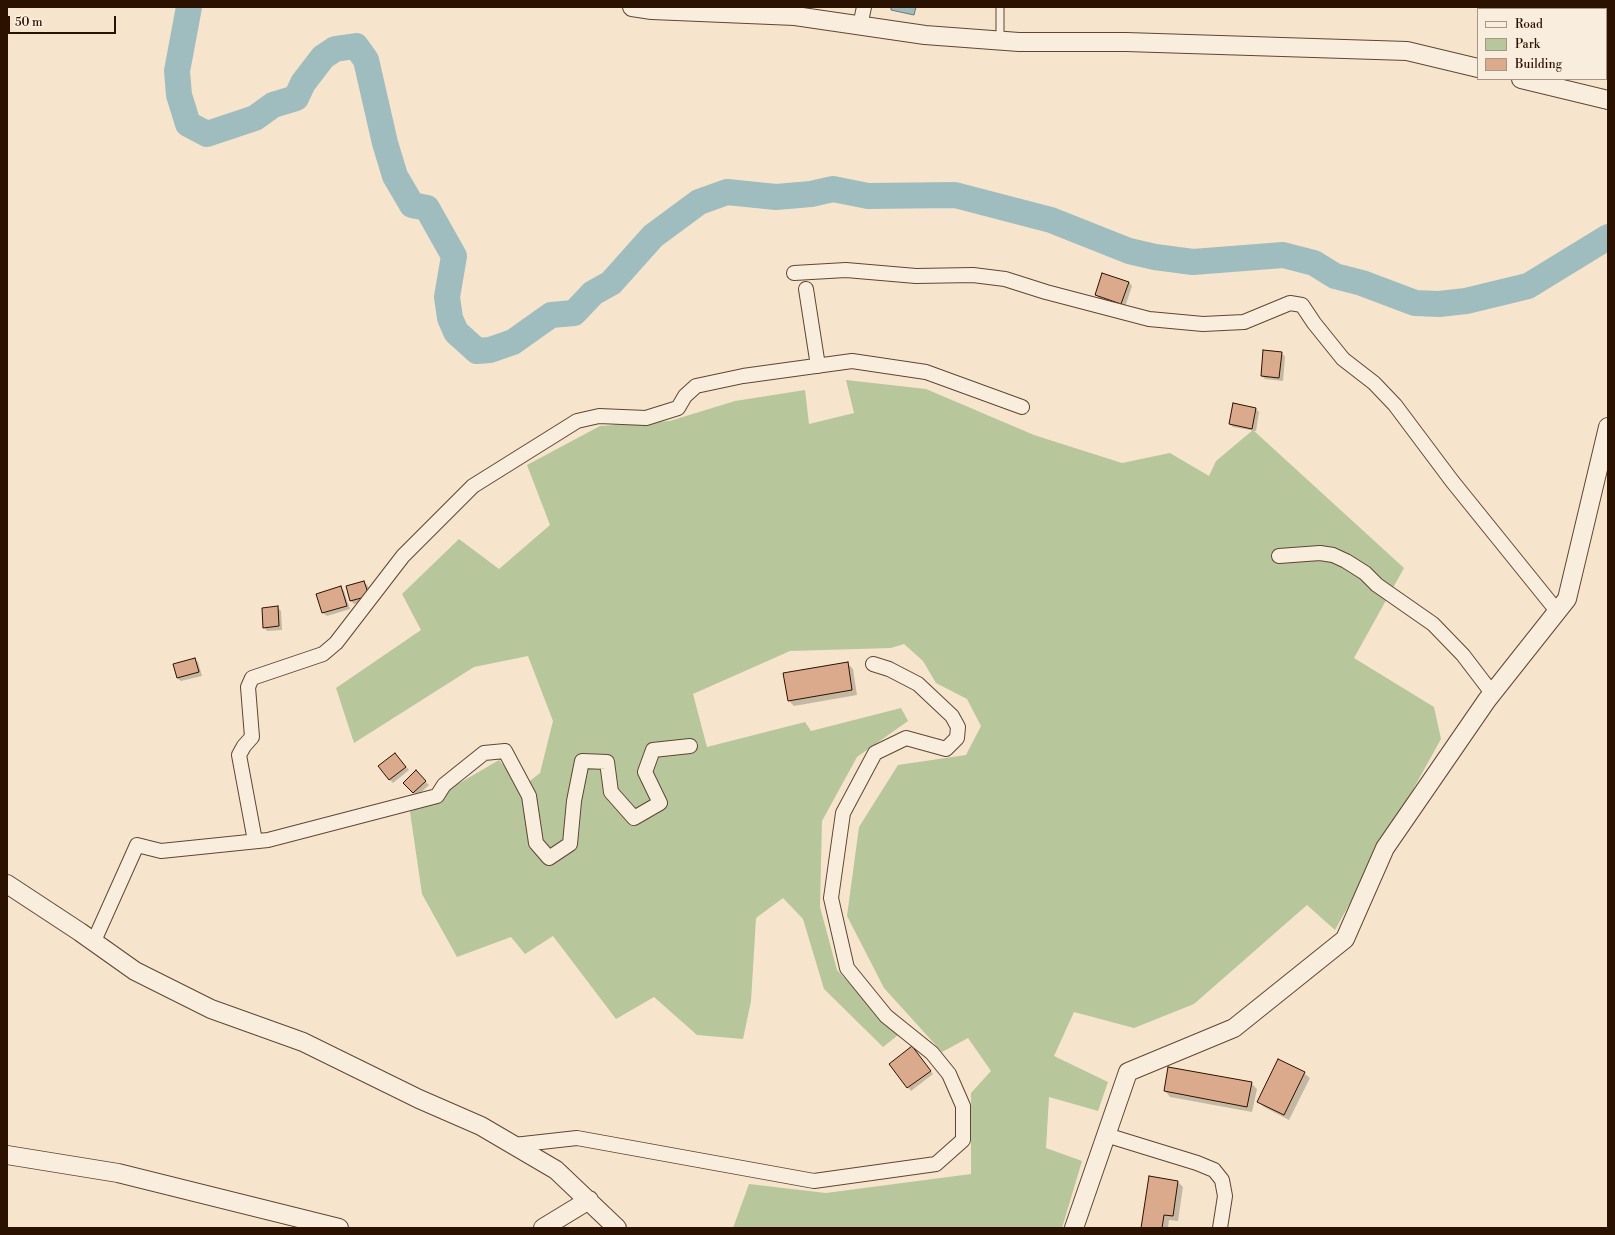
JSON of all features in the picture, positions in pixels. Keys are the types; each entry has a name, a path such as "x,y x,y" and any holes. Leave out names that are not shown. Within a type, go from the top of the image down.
{"street":[{"path":"632,7 652,10 795,16 925,35 1000,41 1126,42 1407,51 1477,68"},
{"path":"860,26 864,7"},
{"path":"1526,80 1608,100"},
{"path":"794,273 846,270 916,276 973,275 1005,279 1046,292 1149,319 1203,324 1244,322 1290,303 1302,306 1343,359 1374,383 1395,404 1452,482 1557,611"},
{"path":"806,289 818,366"},
{"path":"255,841 239,756 244,746 252,737 248,686 252,678 323,654 336,643 403,556 473,486 577,421 599,416 646,418 678,408 685,396 696,386 743,376 852,361 926,372 1022,407"},
{"path":"1074,1228 1128,1072 1234,1028 1345,939 1385,848 1444,760 1492,693 1567,598 1608,427"},
{"path":"1279,556 1320,553 1333,555 1346,561 1365,574 1376,586 1433,624 1463,655 1492,693"},
{"path":"514,1145 577,1138 814,1181 936,1164 963,1140 963,1106 948,1074 932,1053 886,1016 848,968 831,898 843,813 875,753 906,738 946,749 956,738 958,732 958,727 952,716 918,684 889,669 873,664"},
{"path":"94,941 137,845 161,851 268,840 437,796 444,785 484,753 505,751 529,796 536,843 549,858 570,844 574,801 582,761 607,762 611,792 634,818 660,804 645,772 653,750 690,746"},
{"path":"7,884 94,941 135,971 211,1009 303,1042 480,1126 514,1145 556,1170 618,1228"},
{"path":"1106,1135 1197,1163 1214,1170 1222,1180 1225,1196 1220,1228"},
{"path":"7,1155 118,1173 339,1228"},
{"path":"543,1228 589,1200"}],"lane":[{"path":"1000,7 1000,41"}],"green space":[{"path":"1541,7 1608,7 1608,29 1607,8"},
{"path":"846,380 926,389 1034,435 1122,463 1170,453 1209,476 1216,461 1253,430 1404,568 1354,658 1434,707 1441,739 1335,930 1307,905 1194,1004 1134,1028 1074,1012 1054,1056 1108,1082 1098,1111 1049,1097 1046,1148 1082,1161 1062,1228 733,1228 749,1184 826,1193 971,1174 971,1093 991,1071 968,1038 942,1052 884,988 847,916 859,827 898,765 966,755 981,726 967,699 936,683 923,661 904,644 891,648 790,651 693,694 707,747 805,722 811,731 901,708 908,721 857,757 822,821 820,907 837,970 898,1035 883,1047 824,989 803,919 783,898 756,918 751,1001 743,1039 697,1035 654,997 616,1019 553,936 525,954 511,937 457,957 422,894 410,812 499,760 522,787 540,773 553,721 528,656 474,667 354,743 336,688 421,630 402,594 459,539 499,569 550,525 527,465 600,426 670,421 735,401 805,390 809,424 854,413"}],"water":[{"path":"891,7 916,7 914,15 891,10"}],"building":[{"path":"1102,273 1129,282 1121,304 1095,295"},
{"path":"1263,350 1282,352 1279,378 1261,376"},
{"path":"1233,403 1256,408 1252,429 1229,424"},
{"path":"364,581 369,596 350,601 346,586"},
{"path":"341,586 347,606 322,613 316,594"},
{"path":"278,606 279,626 263,628 262,608"},
{"path":"195,658 199,672 177,678 173,664"},
{"path":"848,662 852,690 788,701 783,673"},
{"path":"395,753 406,767 389,780 378,766"},
{"path":"416,770 426,781 413,793 403,783"},
{"path":"912,1046 931,1071 907,1088 889,1064"},
{"path":"1278,1059 1305,1072 1284,1115 1257,1102"},
{"path":"1168,1067 1252,1082 1247,1107 1164,1091"},
{"path":"1149,1176 1178,1181 1173,1216 1164,1215 1162,1228 1141,1228"}],"waterway":[{"path":"189,7 177,71 179,95 188,124 207,134 255,118 273,105 296,98 303,83 323,57 335,49 356,46 366,60 385,143 395,176 412,205 427,208 454,256 447,297 450,318 456,332 477,351 490,350 513,342 551,315 574,313 593,293 611,283 653,236 699,202 727,192 776,197 811,194 833,189 868,196 955,195 1051,220 1129,251 1155,257 1193,262 1283,255 1314,263 1335,276 1362,283 1415,303 1439,304 1466,301 1528,286 1608,237"}]}
